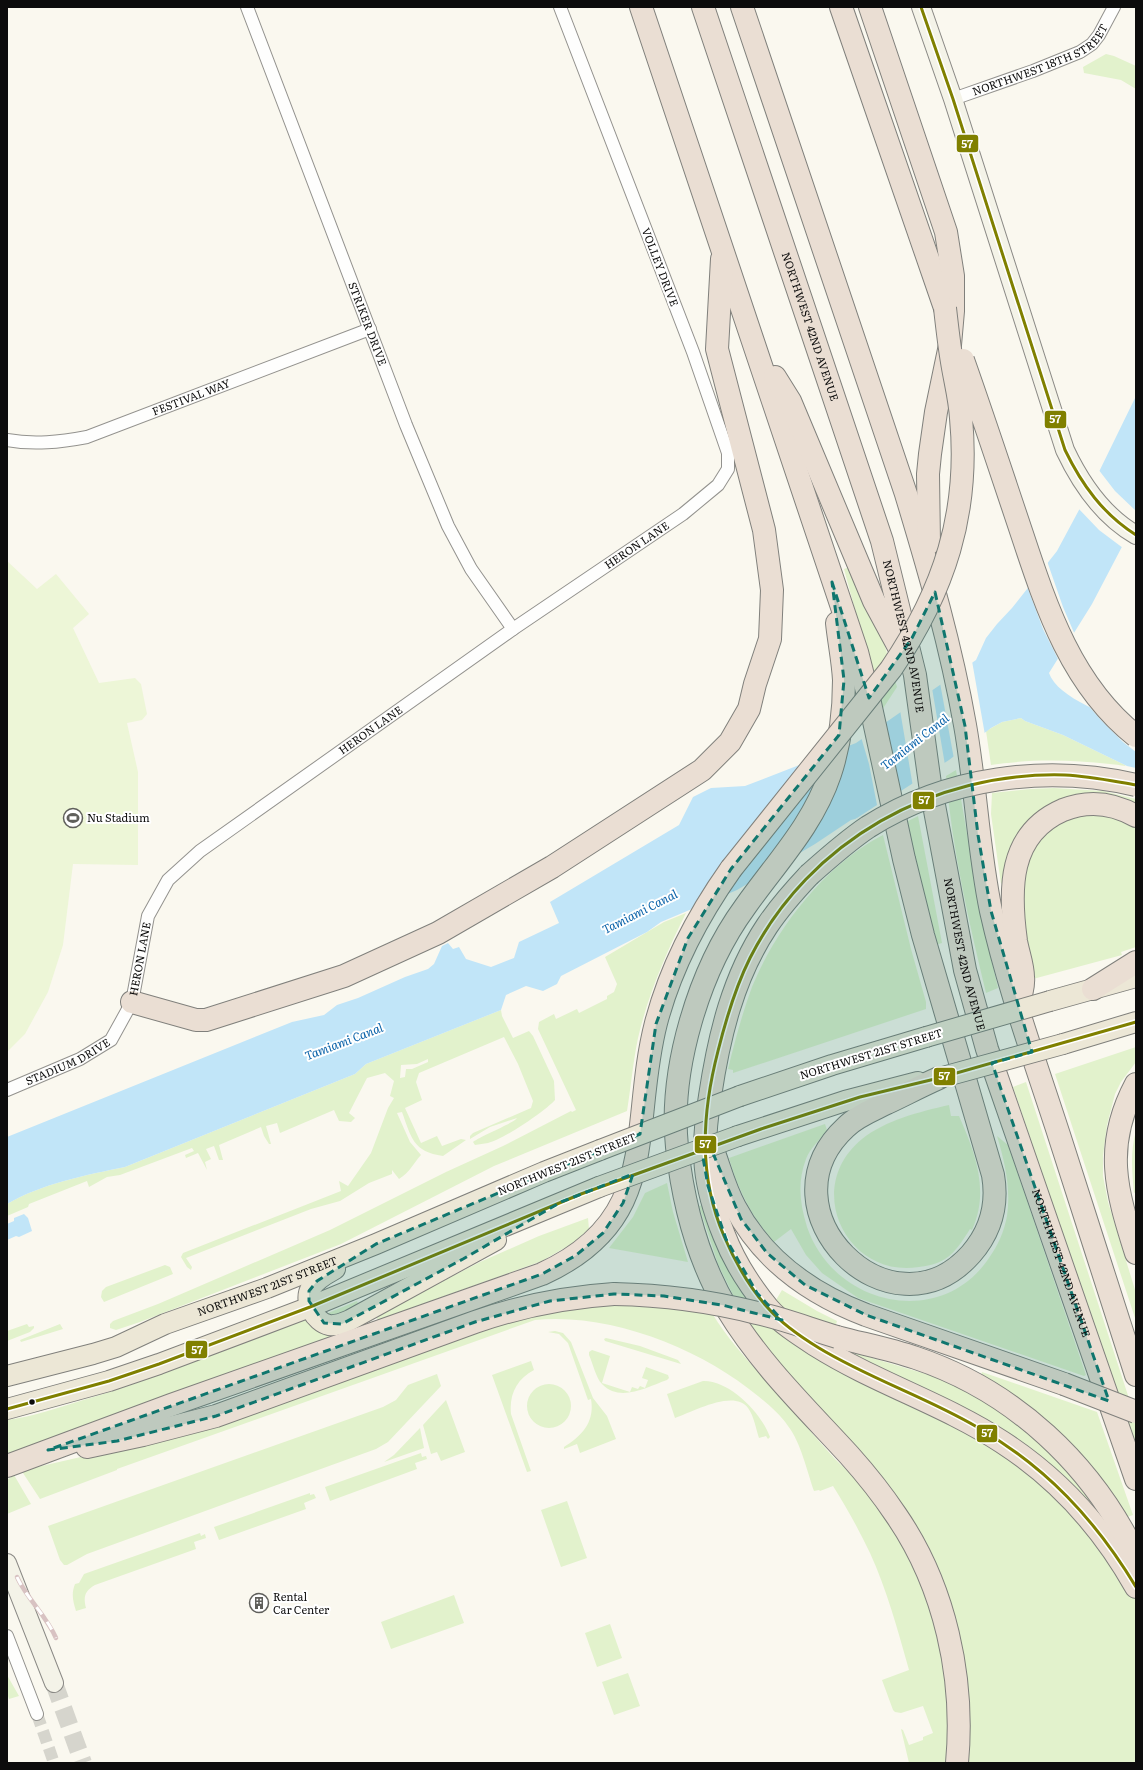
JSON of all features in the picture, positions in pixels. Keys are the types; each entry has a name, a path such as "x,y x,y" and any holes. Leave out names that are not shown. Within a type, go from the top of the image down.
{"highway":[{"path":"641,7 756,347 832,582 857,652 870,703 910,885 930,961 990,1160 996,1194 993,1214 976,1249 959,1266 945,1274 922,1282 893,1282 881,1278 857,1266 847,1259 833,1244 824,1228 819,1210 817,1191 820,1170 830,1146 839,1134 850,1124 863,1115 939,1078"},
{"name":"NORTHWEST 42ND AVENUE","path":"703,7 882,541 915,674 930,784 971,996 987,1049 1136,1479"},
{"path":"742,7 906,494 929,570 950,649 965,726 978,835 986,884 1001,953 1019,1014 1136,1375"},
{"path":"841,7 1038,581 1057,630 1074,663 1095,694 1112,714 1136,736"},
{"path":"870,7 946,232 952,262 954,301 950,345 936,412 928,474 929,570"},
{"path":"132,1002 196,1020 206,1020 344,976 438,933 552,867 702,770 730,742 749,709 754,684 770,638 772,590 764,530 716,349 722,247"},
{"path":"7,1466 48,1450 542,1274 564,1263 589,1246 608,1226 619,1211 627,1194 640,1138 653,1036 663,1000 691,932 731,869 891,669 915,633 938,584 949,555 960,496 962,463 961,418 945,308"},
{"path":"756,347 790,401 874,601 915,674"},
{"path":"832,582 844,680 838,747 831,772 815,810 797,839 744,908 729,931 711,967 692,1016 680,1071 677,1143 686,1202 694,1234 718,1293 737,1325 763,1361 849,1456 884,1498 897,1516 922,1560 942,1614 954,1660 959,1714 957,1763"},
{"path":"1136,785 1097,777 1043,775 989,780 964,786 914,803 885,818 848,842 809,875 783,904 766,927 752,950 736,986 720,1037 704,1130 705,1167 708,1186 719,1222 742,1272 770,1309 802,1336 832,1355 976,1426 1031,1463 1077,1504 1094,1523 1136,1587"},
{"path":"1019,1014 1023,977 1016,941 1012,888 1015,868 1026,841 1043,822 1057,813 1073,807 1089,804 1110,805 1136,816"},
{"path":"1092,989 1136,962"},
{"path":"1136,1084 1125,1106 1119,1125 1116,1142 1115,1167 1119,1194 1136,1253"},
{"path":"704,1130 728,1193 741,1219 767,1253 805,1285 842,1306 1064,1384 1136,1412"},
{"path":"48,1450 92,1446 173,1428 233,1411 475,1322 516,1309 569,1298 614,1294 664,1296 722,1305 759,1313 837,1337 916,1358 966,1379 988,1391 1019,1412 1049,1436 1082,1471 1095,1487 1120,1525 1136,1556"}],"main road":[{"name":"NORTHWEST 21ST STREET","path":"7,1376 116,1347 165,1324 267,1288 376,1244 530,1178 740,1096 832,1065 1136,977"},
{"path":"7,1409 109,1381 310,1307 561,1202 738,1136 853,1099 939,1078 1136,1022"},
{"path":"376,1244 325,1274 313,1284 308,1296 310,1307 316,1316 324,1323 333,1325 342,1324 463,1260 561,1202"}],"street":[{"name":"STRIKER DRIVE","path":"247,7 406,425 448,526 471,569 513,629"},
{"name":"VOLLEY DRIVE","path":"560,7 693,352 728,453 728,468 718,486 683,514"},
{"path":"921,7 953,99 1060,433 1072,464 1083,485 1112,517 1134,534"},
{"name":"NORTHWEST 18TH STREET","path":"953,99 1033,72 1080,52 1092,44 1099,35 1114,7"},
{"name":"FESTIVAL WAY","path":"7,440 56,443 87,437 370,329"},
{"name":"HERON LANE","path":"132,1002 148,916 168,880 200,851 513,629 683,514"},
{"name":"STADIUM DRIVE","path":"7,1090 80,1060 111,1040 132,1002"},
{"path":"7,1563 54,1683"},
{"path":"7,1636 37,1714"}],"highlighted area":[{"path":"832,582 869,698 912,638 935,592 965,726 978,835 991,911 1032,1052 992,1063 1109,1401 866,1315 805,1285 767,1253 741,1219 709,1144 701,1146 708,1186 726,1239 757,1293 782,1320 722,1305 664,1296 614,1294 550,1301 475,1322 216,1416 117,1441 48,1450 542,1274 575,1256 603,1233 623,1203 633,1174 561,1202 463,1259 342,1324 324,1323 309,1301 309,1291 317,1281 376,1244 640,1134 656,1024 688,938 731,869 839,735 844,680"}],"green space":[{"path":"1106,54 1136,66 1136,89 1121,80 1084,73 1083,67"},
{"name":"Nu Stadium","path":"7,561 37,589 56,574 89,614 73,628 99,683 135,678 141,684 147,714 142,720 127,723 138,772 138,865 73,864 63,945 48,992 25,1034 7,1052"},
{"path":"852,566 882,636 897,687 882,710 844,569"},
{"path":"1021,718 1025,721 1063,735 1127,766 1092,762 1059,761 1025,761 991,765 986,731 1002,722"},
{"path":"956,770 982,921 998,988 986,993 967,912 952,831 946,776"},
{"path":"1054,788 1103,791 1136,799 1136,806 1064,802 1001,884 991,814 992,793"},
{"path":"1086,814 1112,817 1136,828 1136,947 1121,952 1122,955 1033,979 1020,902 1022,871 1037,842 1059,823"},
{"path":"918,816 942,943 935,945 906,822"},
{"path":"883,835 911,949 926,1002 926,1009 733,1073 733,1070 728,1069 745,1007 762,965 775,942 805,900 823,880 862,847"},
{"path":"686,913 658,974 642,1022 636,1047 627,1111 494,1166 341,1244 140,1322 116,1330 110,1328 110,1324 113,1321 158,1304 330,1230 446,1172 503,1146 571,1111 576,1110 538,1029 539,1022 554,1014 556,1019 577,1009 579,1013 607,999 607,996 614,992 617,984 605,957 664,922"},
{"path":"501,1010 502,1016 513,1038 529,1031 533,1036 554,1081 555,1100 533,1118 513,1131 488,1143 475,1145 473,1142 517,1118 490,1127 470,1139 470,1136 473,1133 531,1108 533,1101 518,1064 504,1037 419,1073 416,1082 422,1100 405,1108 421,1143 437,1136 442,1146 461,1139 466,1140 443,1156 425,1151 419,1147 411,1136 402,1112 397,1113 410,1142 421,1155 402,1177 399,1179 392,1170 392,1174 369,1183 340,1201 311,1209 186,1258 192,1267 191,1270 187,1267 181,1257 183,1253 341,1191 339,1181 348,1186 371,1153 388,1108 394,1098 390,1096 394,1081 385,1073 367,1078 349,1113 355,1118 351,1122 339,1121 334,1110 280,1133 277,1123 266,1126 271,1144 269,1144 264,1136 261,1127 219,1145 223,1160 219,1160 214,1146 206,1149 211,1159 205,1162 207,1170 198,1153 186,1158 185,1155 194,1151 192,1148 120,1175 107,1177 89,1187 87,1181 29,1204 28,1207 7,1216 7,1204 34,1191 79,1177 125,1167 355,1074 366,1064","holes":["428,1059 428,1062 412,1069 406,1069 405,1077 400,1078 401,1065 417,1064"]},
{"path":"1136,1047 1136,1062 1121,1082 1115,1094 1107,1125 1103,1156 1103,1176 1108,1202 1136,1293 1136,1321 1055,1074"},
{"path":"1026,1082 1136,1420 1136,1451 1013,1087"},
{"path":"949,1105 951,1116 959,1116 975,1158 978,1172 980,1201 972,1230 970,1229 953,1253 942,1261 932,1264 919,1267 893,1267 871,1259 854,1245 841,1226 835,1204 835,1181 844,1159 862,1139 871,1132 903,1118"},
{"path":"825,1124 827,1130 808,1155 801,1177 801,1202 807,1227 821,1254 840,1275 864,1291 890,1299 917,1301 944,1295 969,1281 989,1258 1002,1233 1006,1222 1008,1206 1008,1186 997,1136 1008,1145 1086,1375 1084,1376 858,1298 822,1273 806,1255 791,1229 774,1242 752,1213 741,1192 729,1158"},
{"path":"1136,1131 1136,1192 1134,1193 1132,1154"},
{"path":"667,1183 673,1212 688,1262 609,1248 633,1217 645,1193"},
{"path":"703,1205 747,1295 952,1418 1059,1493 1136,1596 1136,1763 966,1763 957,1629 806,1396 756,1333 735,1299 718,1264 699,1206"},
{"path":"588,1218 589,1229 573,1243 542,1261 378,1320 375,1316 480,1262 539,1236"},
{"path":"165,1265 170,1267 173,1274 104,1302 101,1297 102,1291 106,1287"},
{"path":"782,1290 837,1321 835,1328 789,1314 776,1300"},
{"path":"357,1301 359,1306 344,1314 335,1316 328,1313"},
{"path":"629,1304 712,1313 720,1326 739,1350 829,1453 858,1481 886,1520 905,1551 920,1584 932,1618 946,1689 946,1763 909,1763 901,1729 903,1730 909,1745 923,1740 923,1737 933,1733 923,1706 901,1713 893,1710 882,1680 909,1670 882,1581 857,1527 833,1486 820,1491 814,1491 803,1457 793,1433 785,1422 762,1399 710,1363 683,1349 654,1337 624,1328 594,1322 564,1319 535,1320 117,1469 40,1499 23,1473 24,1470 107,1451 404,1359 522,1318 574,1308"},
{"path":"308,1318 349,1330 7,1456 7,1420 26,1417 109,1392"},
{"path":"27,1324 29,1327 34,1326 34,1328 30,1332 7,1341 7,1331"},
{"path":"60,1324 63,1329 21,1342 20,1340"},
{"path":"555,1331 563,1333 571,1342 593,1398 607,1416 616,1439 580,1453 577,1444 564,1449 564,1447 586,1428 591,1415 591,1399 588,1400 568,1343 559,1334 548,1332"},
{"path":"606,1338 640,1346 678,1360 681,1364 605,1341 604,1339"},
{"path":"835,1347 936,1377 966,1391 996,1408 1050,1450 1112,1527 1087,1505"},
{"path":"592,1350 610,1356 602,1383 630,1392 632,1387 638,1389 640,1386 645,1388 634,1392 625,1393 609,1390 602,1384 596,1375 589,1352"},
{"path":"531,1361 534,1370 523,1378 515,1388 511,1400 511,1414 531,1471 527,1472 492,1375"},
{"path":"646,1367 668,1375 669,1378 667,1380 645,1388 648,1380 642,1378"},
{"path":"982,1372 1097,1412 1133,1515 1127,1517 980,1378"},
{"path":"437,1374 441,1386 388,1442 376,1449 87,1554 67,1565 64,1565 60,1560 48,1526 383,1407 396,1400 408,1385"},
{"path":"703,1381 713,1382 724,1386 744,1400 760,1418 770,1437 768,1439 766,1436 759,1438 748,1408 742,1403 733,1401 723,1401 702,1407 675,1418 667,1394"},
{"path":"545,1384 553,1384 565,1390 571,1402 571,1410 565,1422 553,1428 545,1428 533,1422 527,1410 527,1402 533,1390"},
{"path":"446,1400 465,1452 441,1461 437,1452 431,1454 423,1425"},
{"path":"420,1428 424,1448 384,1462 394,1455"},
{"path":"421,1453 422,1457 426,1456 427,1459 415,1463 417,1469 330,1501 325,1487"},
{"path":"14,1475 31,1504 7,1514 7,1480"},
{"path":"310,1493 310,1495 314,1494 316,1498 304,1503 306,1509 219,1540 214,1527"},
{"path":"567,1501 587,1558 561,1567 541,1510"},
{"path":"200,1533 201,1536 205,1534 206,1538 194,1542 196,1549 95,1585 89,1589 86,1594 86,1608 76,1611 73,1591 75,1584 79,1583 84,1574"},
{"path":"454,1595 464,1623 391,1649 381,1622"},
{"path":"610,1624 622,1658 597,1667 585,1633"},
{"path":"628,1673 640,1706 614,1715 602,1682"},
{"path":"7,1675 19,1696 9,1699 7,1693"}],"water":[{"name":"Tamiami Canal","path":"1136,396 1136,520 1092,604 1049,673 1054,682 1063,691 1086,706 1136,726 1136,768 1127,766 1063,735 1025,721 1021,718 1002,722 991,728 949,760 859,818 851,820 815,844 737,890 661,922 647,932 561,976 557,984 543,991 526,986 506,995 501,1010 366,1064 355,1074 125,1167 64,1181 34,1191 7,1204 7,1137 292,1022 324,1015 337,1005 358,998 405,977 428,969 434,964 442,946 448,943 453,949 459,947 466,959 491,967 514,958 519,942 559,923 550,902 679,825 693,797 711,788 745,786 856,743 976,660 986,638 1057,551 1094,482"},
{"path":"24,1214 28,1218 32,1231 19,1237 16,1236 7,1240 7,1224 14,1221 14,1218"}],"pier":[{"path":"1098,469 1115,491 1136,511 1136,524 1123,548 1099,530 1078,508"},
{"path":"1047,561 1063,607 1075,635 1059,661 1043,629 1027,586"},
{"path":"972,661 985,735 954,759 940,683"},
{"path":"932,688 945,765 913,787 900,710"},
{"path":"1087,704 1136,724 1136,752 1123,742"},
{"path":"884,721 901,793 907,790 837,831 877,805 869,764 861,737"}],"tunnel":[{"path":"54,1683 83,1763"},
{"path":"37,1714 54,1763"}],"railway":[{"path":"17,1577 56,1638"}],"transit line":[{"name":"57","path":"921,7 953,99 1065,450 1094,498 1113,518 1136,535"},
{"name":"57","path":"1136,785 1065,775 1016,777 969,785 923,800 880,821 841,848 806,879 775,916 750,958 735,992 721,1039 709,1098 705,1144 706,1167 710,1190 724,1236 738,1265 749,1283 773,1314 792,1330 838,1359 958,1416 1025,1459 1067,1496 1086,1517 1104,1539 1136,1587"},
{"name":"57","path":"7,1409 109,1381 159,1364 310,1307 581,1194 761,1129 860,1097 939,1078 1136,1022"}],"place":[{"name":"Nu Stadium","path":"73,818"},
{"name":"Rental Car Center","path":"259,1603"}]}
